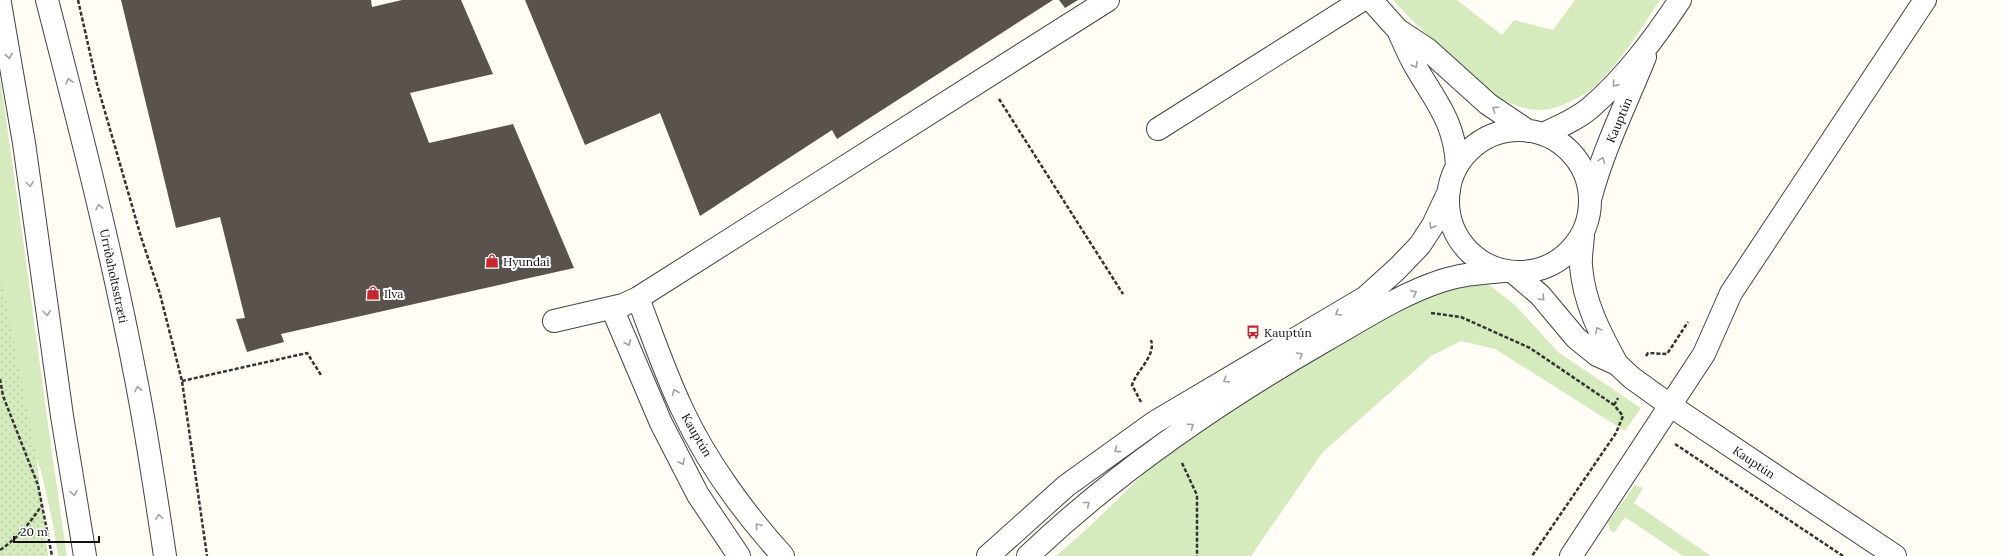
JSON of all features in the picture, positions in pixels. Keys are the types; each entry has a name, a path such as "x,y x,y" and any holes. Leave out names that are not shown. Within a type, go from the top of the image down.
{"street":[{"name":"Urriðaholtsstræti","path":"47,0 68,78 115,278 137,382 164,556"},
{"path":"554,321 612,308 638,298 1108,0"},
{"path":"1158,129 1362,0"},
{"name":"Kauptún","path":"1371,0 1398,30 1427,49 1488,104 1535,133 1567,148 1583,170 1590,198"},
{"name":"Kauptún","path":"1457,166 1470,150 1487,138 1507,131 1535,133 1571,121 1590,108 1650,44 1680,0"},
{"path":"1571,556 1704,354 1731,293 1925,0"},
{"path":"0,3 24,143 59,402 85,556"},
{"name":"Kauptún","path":"988,556 1066,486 1155,422 1366,297 1398,268 1420,245 1433,225 1449,191 1457,166 1456,146 1451,128 1434,94 1414,63 1398,30"},
{"name":"Kauptún","path":"1650,44 1614,129 1599,168 1590,198 1589,216 1584,233 1581,266 1585,295 1595,324 1617,364 1632,378 1670,406 1895,556"},
{"name":"Kauptún","path":"1449,191 1449,212 1455,232 1467,250 1484,263 1508,271 1540,295 1560,316 1576,338 1596,355 1617,364"},
{"name":"Kauptún","path":"1028,556 1057,528 1113,482 1256,380 1375,312 1440,281 1462,275 1508,271 1530,272 1552,264 1562,259 1574,247 1584,233"},
{"name":"Kauptún","path":"638,298 682,409 703,446 746,512 783,556"},
{"name":"Kauptún","path":"612,308 661,423 698,495 739,556"}],"path":[{"path":"78,0 97,84 141,237 160,294 182,381 207,556"},
{"path":"998,98 1123,294"},
{"path":"1429,313 1461,317 1530,348 1614,405 1623,416 1616,433 1532,556"},
{"path":"1144,406 1135,393 1132,385 1135,376 1151,352 1153,346 1151,340"},
{"path":"182,381 307,353 322,375"},
{"path":"0,379 3,396 19,438 27,454 42,505 52,556"},
{"path":"1655,430 1843,556"},
{"path":"1178,457 1197,495 1197,556"},
{"path":"0,550 11,543 30,524 42,505"}],"green space":[{"path":"1393,0 1457,0 1502,35 1514,20 1553,30 1575,0 1660,0 1613,67 1592,89 1571,101 1553,108 1537,110 1521,107 1506,101 1491,92 1451,57"},
{"path":"0,78 67,556 58,556 53,524 41,471 29,438 0,288"},
{"path":"0,271 36,455 48,556 0,556"},
{"path":"1484,281 1515,305 1558,352 1641,408 1625,431 1495,349 1461,341 1431,356 1322,453 1251,556 1056,556 1090,526 1155,463 1229,408 1375,322 1440,292"},
{"path":"1635,485 1643,488 1634,503 1711,556 1683,556 1625,517 1614,533 1610,530 1608,522"}],"building":[{"path":"121,0 371,0 372,7 402,0 461,0 493,74 410,93 429,143 513,124 574,268 281,334 284,342 247,352 236,319 245,318 220,217 176,228"},
{"path":"525,0 1053,0 837,139 832,130 700,216 660,113 585,145"},
{"path":"1059,0 1078,0 1065,8"}],"place":[{"name":"Hyundai","path":"492,261"},
{"name":"Ilva","path":"373,293"},
{"name":"Kauptún","path":"1253,332"}]}
